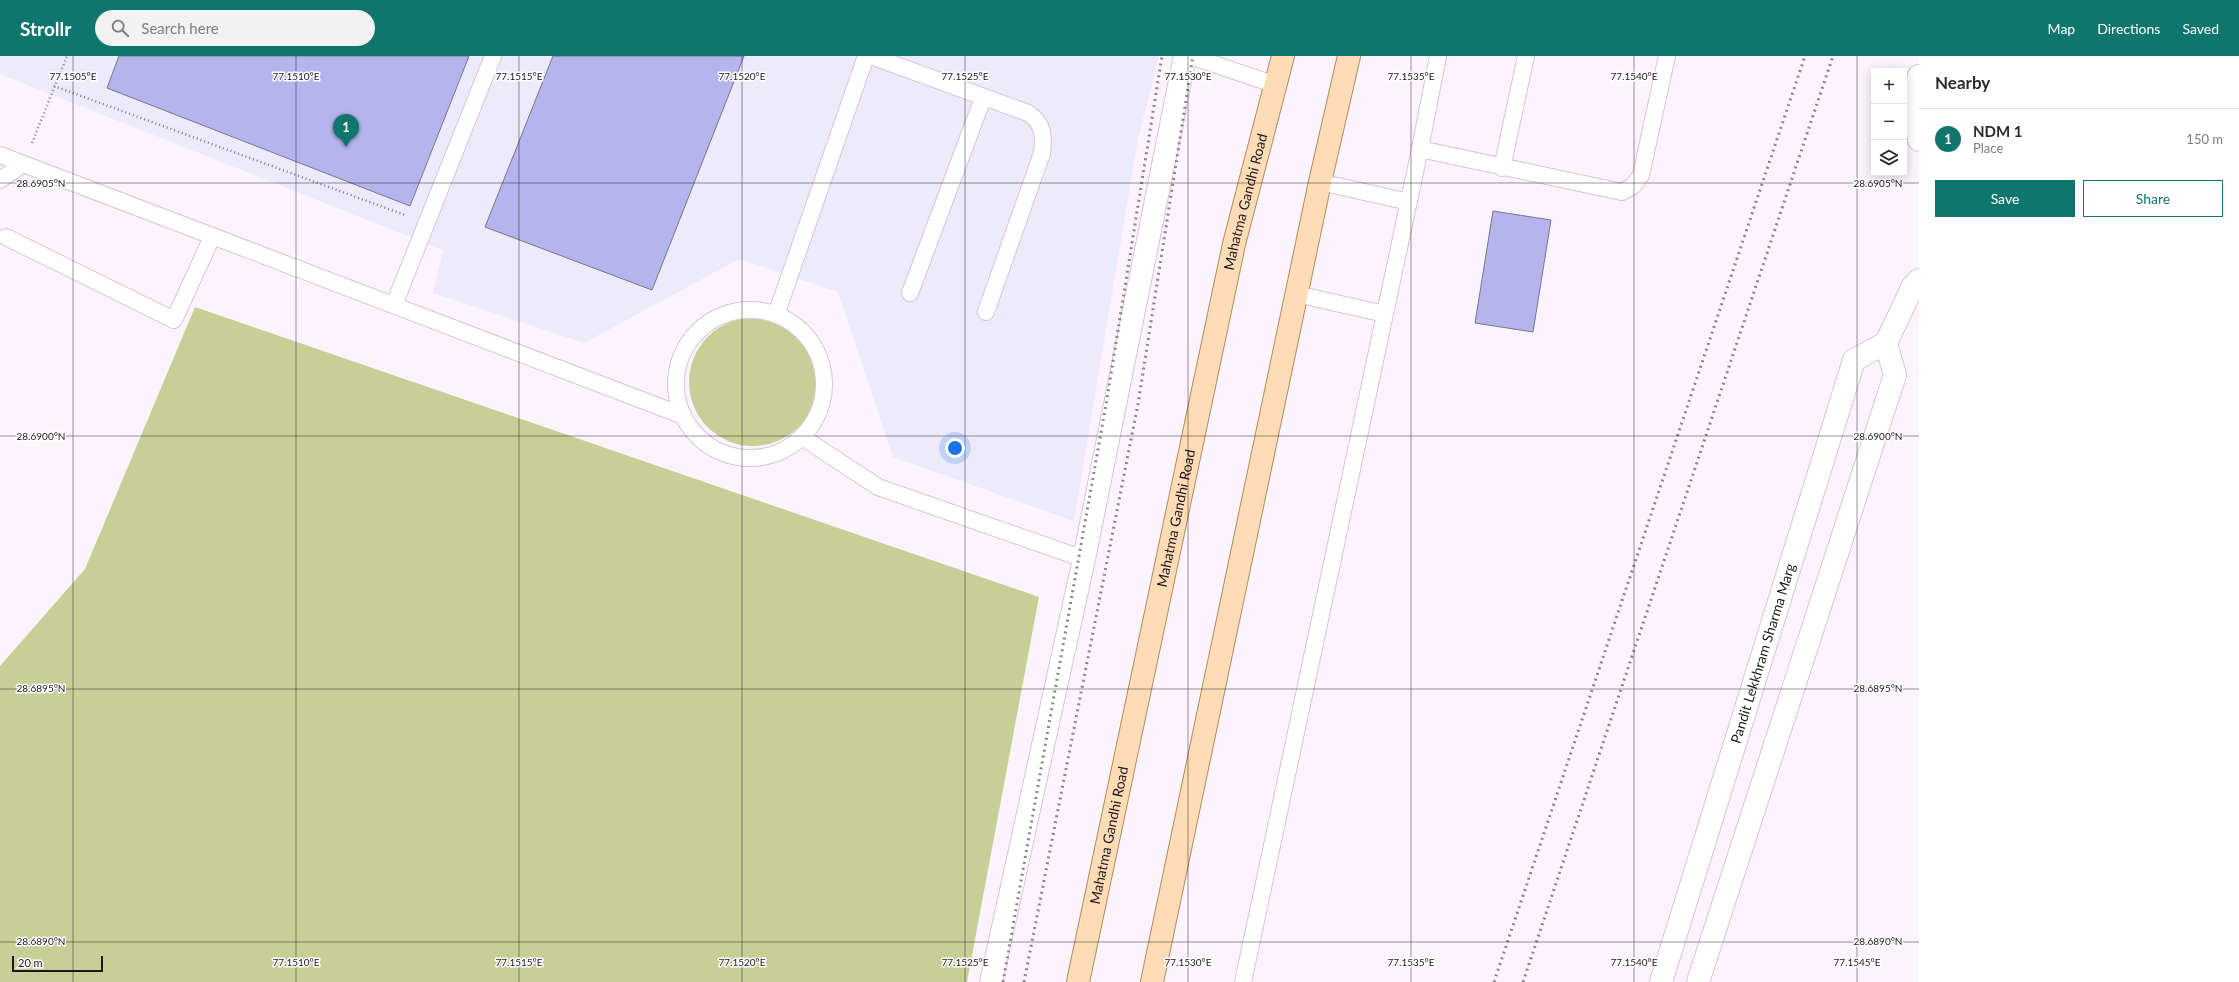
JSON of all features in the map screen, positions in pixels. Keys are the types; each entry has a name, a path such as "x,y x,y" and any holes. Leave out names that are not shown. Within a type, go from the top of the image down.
{"main road":[{"path":"991,982 1084,559 1185,56"},
{"name":"Mahatma Gandhi Road","path":"1078,982 1234,244 1283,56"},
{"path":"1152,982 1296,294 1349,56"},
{"path":"1919,76 1913,95 1919,140"},
{"path":"1698,982 1895,375 1886,343 1912,286 1919,280"},
{"name":"Pandit Lekkhram Sharma Marg","path":"1661,982 1854,360 1886,343"}],"lane":[{"path":"394,305 493,56"},
{"path":"776,315 866,56"},
{"path":"871,56 983,98 1028,113 1036,119 1044,136 1042,153 986,312"},
{"path":"1190,56 1276,85"},
{"path":"1243,982 1409,202 1438,56"},
{"path":"1502,168 1526,56"},
{"path":"1420,149 1502,168 1622,192 1633,186 1641,175 1668,56"},
{"path":"910,293 983,98"},
{"path":"0,155 681,415"},
{"path":"0,180 23,164"},
{"path":"1320,182 1409,202"},
{"path":"6,237 174,320 212,237"},
{"path":"1296,294 1385,314"},
{"path":"747,310 776,315 803,332 818,354 824,384 819,411 802,437 780,452 752,459 723,454 696,436 681,415 675,388 680,358 690,338 719,316 747,310"},
{"path":"802,437 878,487 1084,559"}],"path":[{"path":"23,164 67,56"},
{"path":"54,86 426,223"}],"shaded area":[{"path":"0,56 1159,56 1138,139 1074,521 893,457 838,292 739,259 584,343 433,293 443,250 0,74"}],"green space":[{"path":"195,307 1039,597 967,982 0,982 0,666 85,569"},
{"path":"753,318 765,319 777,323 798,337 812,358 816,370 816,394 812,406 798,427 777,441 765,445 753,446 741,445 729,441 708,427 694,406 690,394 689,382 690,370 694,358 708,337 729,323 741,319"}],"building":[{"path":"119,56 469,56 410,206 107,88"},
{"path":"553,56 744,56 652,290 485,227"},
{"path":"1493,211 1551,220 1533,332 1475,323"}],"railway":[{"path":"1003,982 1107,399 1162,56"},
{"path":"1024,982 1138,404 1193,56"},
{"path":"1494,982 1805,56"},
{"path":"1523,982 1833,56"}],"place":[{"name":"NDM 1","path":"346,147"}]}
